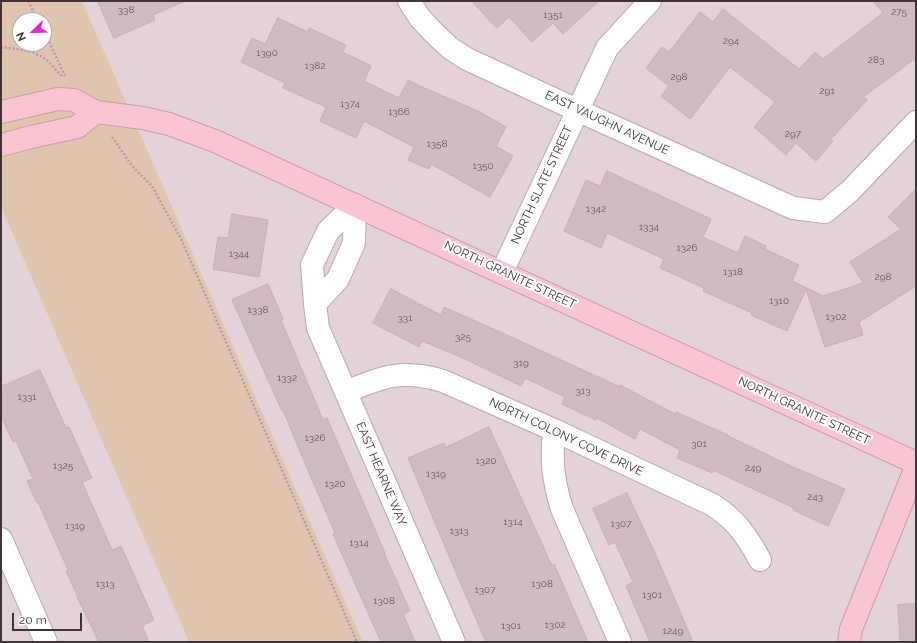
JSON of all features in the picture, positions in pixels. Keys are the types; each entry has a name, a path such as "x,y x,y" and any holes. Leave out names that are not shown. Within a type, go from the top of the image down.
{"street":[{"name":"EAST VAUGHN AVENUE","path":"409,1 420,18 434,33 450,48 468,58 576,110 793,208 825,212 850,191 916,122"},
{"name":"NORTH SLATE STREET","path":"502,272 576,110 607,48 650,1"},
{"name":"NORTH GRANITE STREET","path":"1,112 58,99 74,100 96,112 143,118 192,132 215,141 916,462"},
{"path":"1,145 77,127 96,112"},
{"path":"315,304 338,279 354,244 355,205"},
{"name":"EAST HEARNE WAY","path":"355,205 328,231 312,265 318,328 454,642"},
{"name":"NORTH COLONY COVE DRIVE","path":"346,392 375,380 392,376 427,376 444,381 554,430 713,505 728,515 741,528 760,560"},
{"path":"554,430 552,468 556,490 562,509 620,642"},
{"path":"849,642 851,629 916,467"},
{"path":"1,539 46,642"}],"path":[{"path":"28,1 34,12"},
{"path":"1,48 12,49"},
{"path":"28,52 45,59 65,78 52,49"},
{"path":"96,112 133,167 152,186 181,239 357,642"}],"shaded area":[{"path":"1,1 82,1 363,642 189,642 1,207"},
{"path":"82,1 916,1 916,642 363,642"},
{"path":"1,207 189,642 1,642"}],"building":[{"path":"98,1 185,1 153,15 155,20 114,38"},
{"path":"472,1 599,1 563,34 553,23 532,42 509,17 497,28"},
{"path":"873,1 916,1 916,58 863,97 867,100 831,139 833,141 816,161 796,143 786,155 754,127 775,102 730,67 690,119 661,96 669,86 646,68 662,47 669,52 700,12 713,22 723,9 799,69 815,52 823,59 883,13"},
{"path":"278,18 308,32 309,28 346,45 343,52 371,66 364,81 399,98 408,80 478,111 506,127 496,146 513,156 490,197 431,164 429,169 408,160 414,147 364,121 356,138 320,121 326,107 283,88 285,83 241,62 252,38 265,44"},
{"path":"607,171 711,219 703,237 738,253 745,236 766,246 765,249 799,265 792,281 823,296 863,283 850,262 901,229 888,217 916,189 916,286 859,322 863,335 825,347 806,289 787,331 751,315 752,313 703,291 704,288 660,268 664,259 607,233 601,248 564,231 586,180 600,186"},
{"path":"232,214 268,220 259,277 213,269 218,237 228,238"},
{"path":"268,284 283,319 281,320 323,420 327,418 410,611 403,614 415,642 381,642 333,534 335,533 283,410 282,411 232,300"},
{"path":"391,289 441,315 444,307 620,387 620,385 675,414 676,412 728,435 791,466 845,489 828,526 793,510 794,508 713,470 712,473 677,458 680,450 640,429 635,439 597,418 596,420 562,404 565,397 525,378 521,386 463,358 422,341 419,347 373,323"},
{"path":"40,370 66,428 69,427 92,478 82,482 112,550 121,546 154,620 142,626 149,642 99,642 77,597 66,571 68,570 38,502 37,503 27,481 33,479 16,441 13,442 1,416 1,387"},
{"path":"489,427 552,566 554,564 588,642 486,642 408,458 444,443 446,447"},
{"path":"627,493 655,553 693,642 650,642 626,586 633,582 615,542 609,545 593,509"},
{"path":"916,604 916,642 900,642 898,605"}]}
